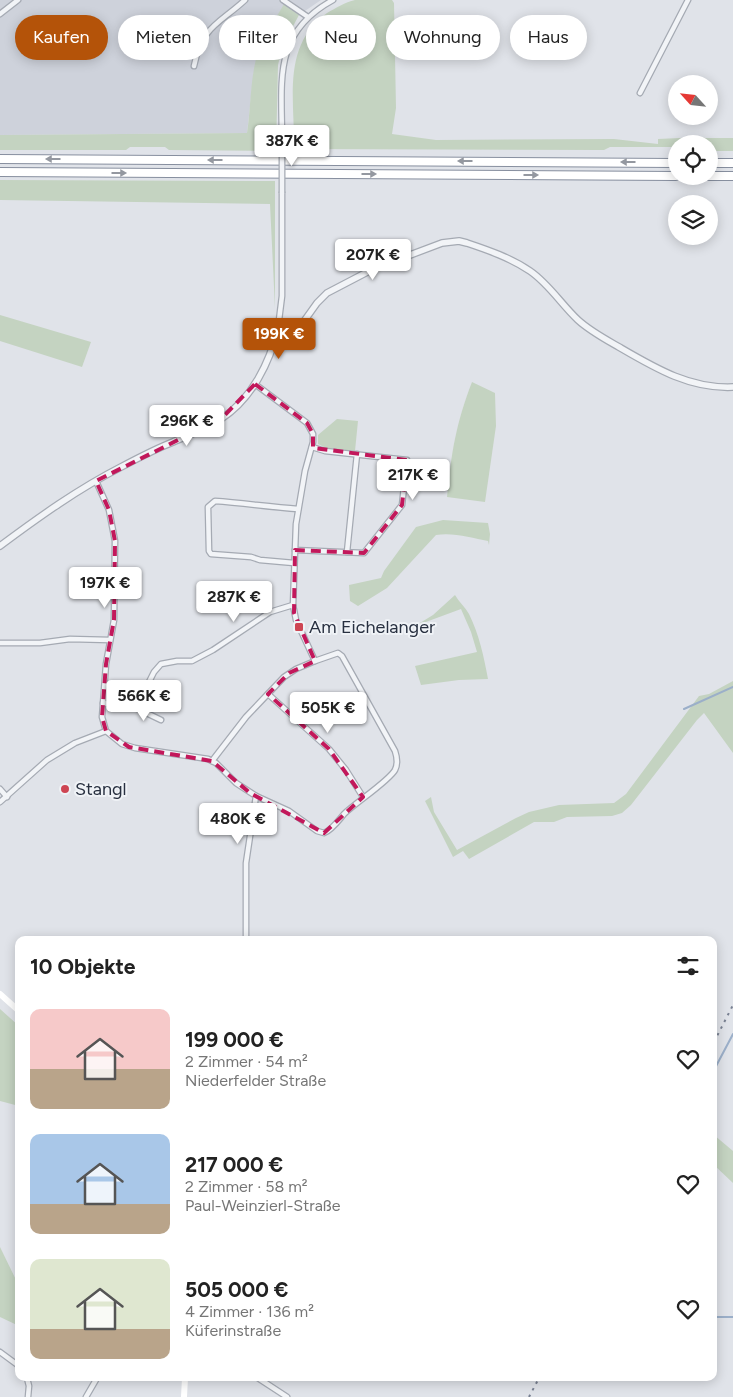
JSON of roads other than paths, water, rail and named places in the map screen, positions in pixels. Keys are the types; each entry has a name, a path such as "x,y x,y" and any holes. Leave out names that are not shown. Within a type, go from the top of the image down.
{"highway":[{"path":"0,159 668,163"},
{"path":"718,163 733,163"},
{"path":"0,172 668,176"},
{"path":"718,176 733,176"}],"main road":[{"path":"0,994 15,1007"},
{"path":"184,1397 185,1381"}],"street":[{"path":"0,14 18,0"},
{"path":"194,66 197,50 206,33 245,0"},
{"path":"283,0 306,16"},
{"path":"311,15 333,0"},
{"path":"640,92 688,0"},
{"path":"0,546 54,507 96,481 222,418 240,403 255,384 272,351 278,328 282,296 282,70 294,35 306,20"},
{"path":"278,328 295,328 302,324 317,303 327,294 373,269 434,246 459,241 496,254 528,270 544,282 580,322 643,361 686,381 710,386 733,387"},
{"path":"255,384 307,423 313,434 312,447 305,471 298,509 293,605 296,620 315,661"},
{"path":"295,550 364,553 398,512 404,498 407,460 325,451 312,447"},
{"path":"346,552 357,454"},
{"path":"96,481 109,510 115,541 114,620 106,664 102,717 106,731 129,747 212,761 236,783 256,796 279,806 317,831 324,833 363,797 392,775 397,765 396,755 342,656 338,653 334,653 289,673 246,717 212,761"},
{"path":"294,563 211,554 209,551 208,507 215,501 249,503 261,507 298,509"},
{"path":"136,708 157,668 162,664 177,660 192,661 270,612 293,605"},
{"path":"0,643 40,643 70,639 110,640"},
{"path":"268,694 329,749 346,770 363,797"},
{"path":"103,703 136,708 161,720"},
{"path":"0,802 47,760 75,743 106,731"},
{"path":"0,789 7,797"},
{"path":"246,936 246,863 256,796"},
{"path":"0,1352 15,1363"},
{"path":"28,1397 29,1381"},
{"path":"86,1397 96,1381"},
{"path":"263,1381 287,1397"}],"waterway":[{"path":"684,709 733,687"},
{"path":"717,1064 733,1034"},
{"path":"717,1317 733,1317"}],"railway":[{"path":"717,1036 733,1005"},
{"path":"529,1397 537,1381"}],"place":[{"name":"Am Eichelanger","path":"299,627"},
{"name":"Stangl","path":"65,789"}]}
